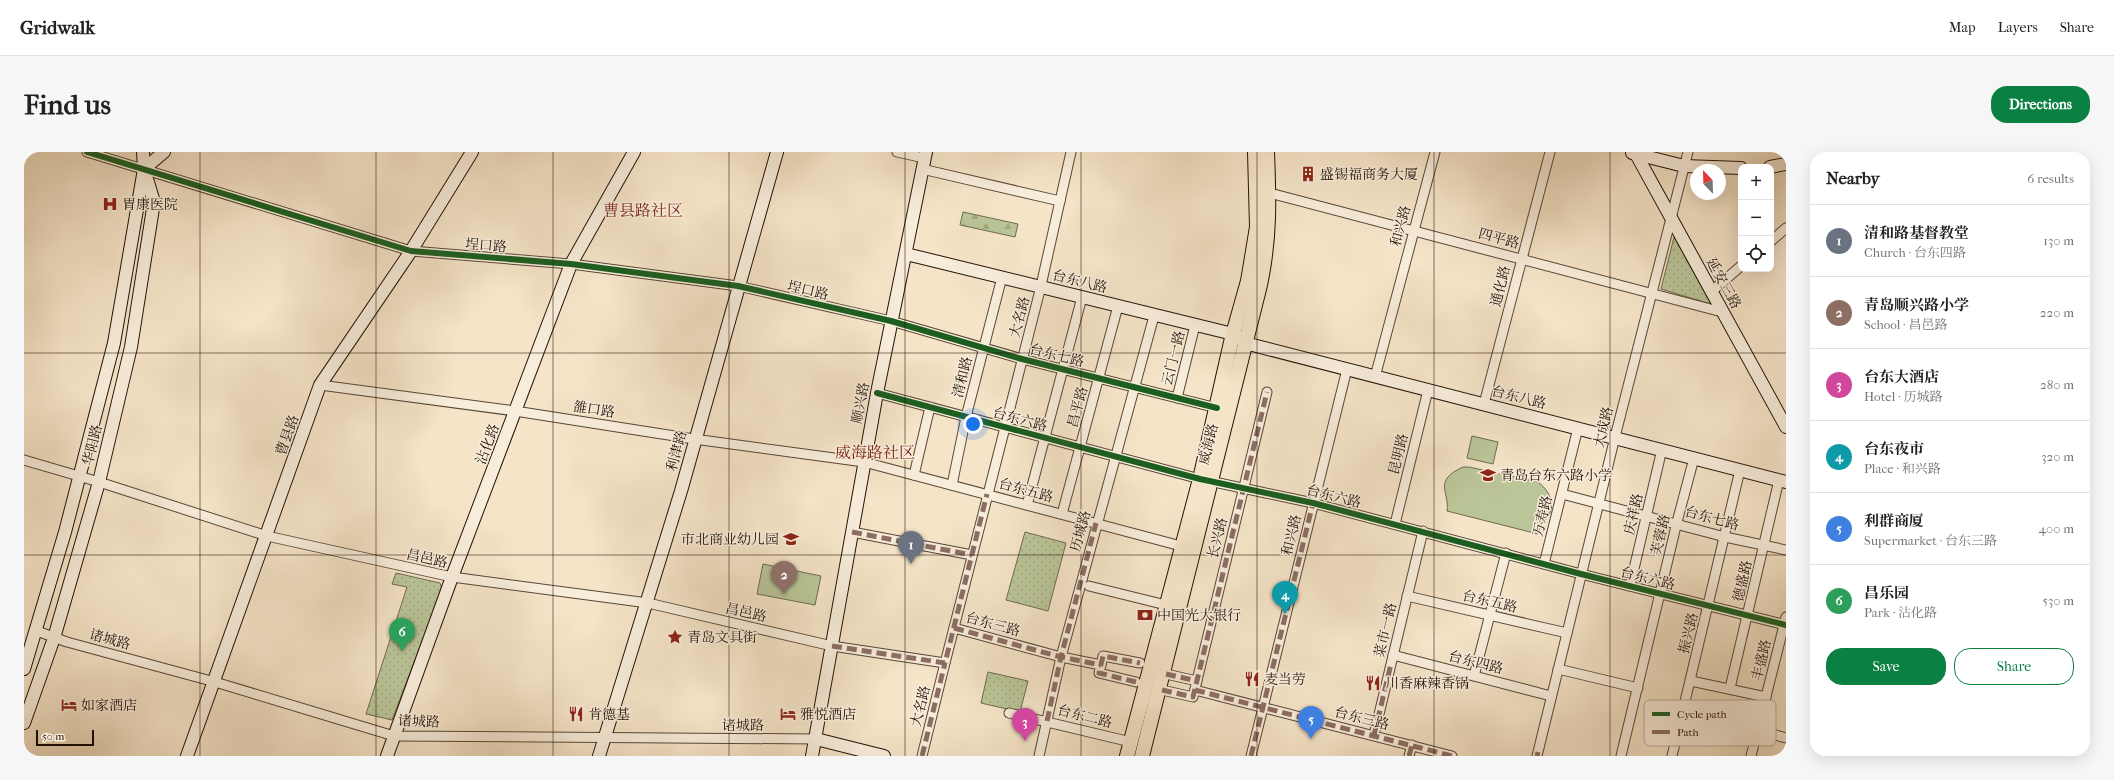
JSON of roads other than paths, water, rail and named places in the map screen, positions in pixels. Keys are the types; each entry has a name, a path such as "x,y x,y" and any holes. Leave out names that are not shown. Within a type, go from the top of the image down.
{"main road":[{"name":"威海路","path":"1142,756 1237,338 1248,281 1257,227 1255,152"},
{"name":"威海路","path":"1127,756 1181,546 1205,480 1217,408 1237,338 1265,260 1269,228 1270,193 1267,152"}],"street":[{"name":"埕口路","path":"87,152 144,168 411,251 571,264 738,286 891,321"},
{"path":"143,152 144,168"},
{"path":"144,168 164,152"},
{"name":"曹县路","path":"187,756 215,682 320,385 411,251 472,152"},
{"name":"沾化路","path":"387,756 452,577 571,264 634,152"},
{"name":"利津路","path":"600,756 604,739 648,603 694,439 726,337 738,286 777,152"},
{"path":"897,152 1060,201"},
{"name":"大名路","path":"954,628 986,494 1005,427 1040,289 1071,152"},
{"name":"和兴路","path":"1375,376 1435,152"},
{"name":"通化路","path":"1484,404 1550,152"},
{"name":"大成路","path":"1538,754 1615,437 1688,152"},
{"path":"1633,153 1684,166 1738,168"},
{"name":"延安三路","path":"1633,153 1671,217 1786,427"},
{"name":"顺兴路","path":"812,756 864,462 924,160"},
{"path":"1774,166 1786,164"},
{"name":"华阳路","path":"24,669 37,631 80,477 114,343 144,168"},
{"name":"华阳路","path":"24,723 54,638 98,482 131,347 154,202 144,168"},
{"name":"四平路","path":"1270,193 1722,312"},
{"path":"1774,238 1786,228"},
{"name":"台东八路","path":"905,255 1195,327 1347,369 1782,481"},
{"path":"1711,292 1738,269"},
{"name":"清和路","path":"952,485 966,417 1002,278"},
{"path":"1027,505 1081,299"},
{"name":"昌平路","path":"1062,514 1118,308"},
{"name":"历城路","path":"1039,756 1061,657 1096,523 1154,317"},
{"name":"台东七路","path":"891,321 1022,359 1217,408"},
{"name":"云门一路","path":"1177,398 1195,327"},
{"name":"和兴路","path":"1251,756 1347,369"},
{"name":"雒口路","path":"320,385 515,411 694,439 864,462"},
{"name":"昆明路","path":"1396,524 1428,390"},
{"name":"长兴路","path":"1195,690 1267,392"},
{"name":"台东六路","path":"877,393 1205,480 1313,502 1581,574 1709,606 1785,622"},
{"path":"914,475 930,407"},
{"name":"万寿路","path":"1544,564 1578,428"},
{"name":"庆祥路","path":"1630,586 1662,449"},
{"name":"芙蓉路","path":"1621,756 1677,522 1694,458"},
{"name":"昌邑路","path":"24,460 267,536 452,577 648,603 832,646"},
{"name":"台东五路","path":"864,462 1181,546"},
{"name":"振兴路","path":"1686,700 1740,470"},
{"name":"德盛路","path":"1730,688 1764,545 1782,481"},
{"name":"台东七路","path":"1562,494 1677,522 1725,537 1786,550"},
{"name":"菜市一路","path":"1374,735 1423,531"},
{"path":"852,532 972,554"},
{"path":"1474,676 1491,616 1506,554"},
{"path":"1089,586 1166,604"},
{"name":"台东五路","path":"1407,596 1567,633"},
{"name":"丰盛路","path":"1765,700 1785,622"},
{"name":"台东三路","path":"945,663 954,628 1061,657 1101,665"},
{"name":"诸城路","path":"37,631 54,638 215,682 394,736 604,739 816,739"},
{"path":"832,646 945,663"},
{"path":"1136,682 1099,673 1103,656 1140,663"},
{"name":"台东四路","path":"1392,660 1474,676 1551,696"},
{"name":"大名路","path":"922,756 945,663"},
{"path":"1558,669 1638,688"},
{"path":"1166,674 1197,680"},
{"path":"1691,681 1730,688 1766,697"},
{"path":"1162,690 1193,697 1195,690"},
{"name":"台东三路","path":"1195,690 1452,756"},
{"name":"台东二路","path":"1009,713 1131,742"},
{"path":"1776,735 1786,738"},
{"path":"816,739 884,756"},
{"path":"1409,756 1412,745"},
{"name":"振兴路","path":"1672,756 1675,746"},
{"name":"丰盛路","path":"1751,756 1754,746"}],"place":[{"name":"盛锡福商务大厦","path":"1308,174"},
{"name":"胃康医院","path":"110,204"},
{"name":"青岛台东六路小学","path":"1488,475"},
{"name":"市北商业幼儿园","path":"791,539"},
{"name":"清和路基督教堂","path":"911,564"},
{"name":"青岛顺兴路小学","path":"784,594"},
{"name":"台东夜市","path":"1285,614"},
{"name":"中国光大银行","path":"1145,615"},
{"name":"青岛文具街","path":"675,637"},
{"name":"昌乐园","path":"402,651"},
{"name":"麦当劳","path":"1252,679"},
{"name":"川香麻辣香锅","path":"1373,683"},
{"name":"如家酒店","path":"69,705"},
{"name":"肯德基","path":"576,714"},
{"name":"雅悦酒店","path":"788,714"},
{"name":"利群商厦","path":"1311,739"},
{"name":"台东大酒店","path":"1025,741"}],"district":[{"name":"曹县路社区","path":"643,210"},
{"name":"威海路社区","path":"875,452"}]}
